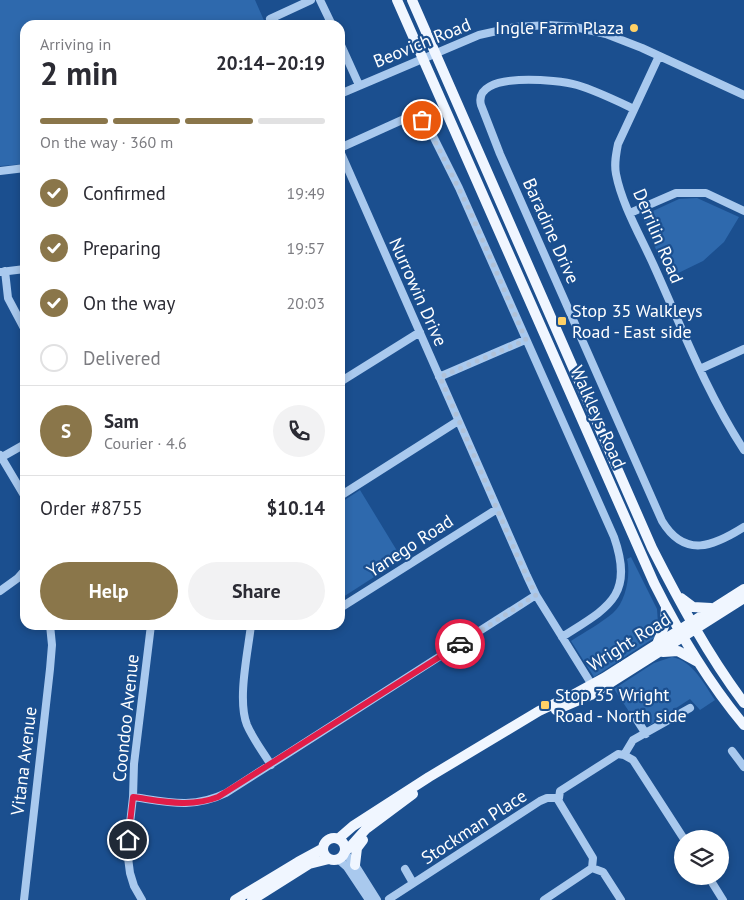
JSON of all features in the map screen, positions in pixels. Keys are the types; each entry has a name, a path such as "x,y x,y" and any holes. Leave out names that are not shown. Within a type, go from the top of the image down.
{"main road":[{"name":"Walkleys Road","path":"397,0 633,537 666,607 698,662 744,725"},
{"name":"Walkleys Road","path":"412,0 642,524 674,590 706,648 744,703"},
{"name":"Wright Road","path":"529,717 540,715 578,701 694,626 744,589"},
{"path":"674,590 691,606 713,613 708,630 706,648"},
{"name":"Wright Road","path":"713,613 744,598"},
{"path":"666,607 665,624 658,649 678,651 698,662"},
{"name":"Wright Road","path":"338,839 352,826 428,777 529,717 658,649"},
{"name":"Wright Road","path":"252,900 309,864 339,855 350,848 366,828 400,805 431,780 434,775"},
{"path":"355,865 357,848 361,842 392,815 400,805"},
{"path":"329,839 338,839 343,843 339,855 323,854 322,849 324,843 329,839"},
{"path":"236,900 322,849"}],"street":[{"path":"270,19 311,0"},
{"path":"320,0 330,20"},
{"name":"Beovich Road","path":"345,92 467,39 504,29 526,26 566,26 606,34 660,56 744,96"},
{"path":"345,54 359,85"},
{"name":"Derrilin Road","path":"660,56 618,144 616,158 617,180 716,405 744,450"},
{"name":"Baradine Drive","path":"634,109 578,85 543,80 510,81 494,85 484,90 480,100 504,163 662,522 676,538 698,545 713,544 744,527"},
{"path":"345,147 409,118 418,119 425,123 459,188 614,537 622,563 621,581 617,592 603,610 562,637"},
{"name":"Nurrowin Drive","path":"345,160 496,509 536,595 592,685"},
{"path":"0,171 20,169"},
{"path":"630,213 676,193 706,192 744,211"},
{"path":"20,270 3,272 8,298 20,322"},
{"path":"345,379 420,332"},
{"path":"440,377 526,340"},
{"path":"700,369 744,349"},
{"path":"345,493 458,421"},
{"path":"20,446 1,456 20,488"},
{"name":"Yanego Road","path":"345,605 496,509"},
{"path":"0,591 20,576"},
{"path":"133,797 186,804 202,802 226,793 536,595"},
{"name":"Vitana Avenue","path":"24,900 50,669 52,644 51,630"},
{"name":"Coondoo Avenue","path":"142,900 131,878 127,857 134,764 149,630"},
{"path":"250,630 243,708 249,729 271,765"},
{"path":"624,755 633,740 690,708"},
{"path":"637,720 646,734"},
{"path":"732,751 744,767"},
{"path":"592,868 593,858 558,800 560,791 618,754 633,760 678,830"},
{"name":"Stockman Place","path":"389,899 540,801 547,798 559,798"},
{"path":"339,855 355,865 377,900"},
{"path":"339,855 369,900"},
{"path":"544,900 592,868"},
{"path":"592,868 603,872 621,900"},
{"name":"Stockman Place","path":"405,869 413,884"},
{"path":"714,885 723,900"}],"shaded area":[{"path":"0,0 255,0 264,20 20,20 20,164 0,166"},
{"path":"697,198 739,217 724,242 703,261 668,278 642,216 679,199"},
{"path":"360,490 402,559 345,596 345,500"},
{"path":"631,557 657,609 658,623 654,638 594,677 571,641 613,613 617,608 626,588 628,580 627,559"},
{"path":"672,657 679,659 692,668 715,700 700,710 690,699 650,725 639,711 632,716 614,689 654,663"}],"way so far":[{"path":"422,120 428,127 459,188 526,340 440,377 462,431 536,595 460,644"}],"place":[{"name":"Ingle Farm Plaza","path":"634,28"},
{"name":"Stop 35 Walkleys Road - East side","path":"562,321"},
{"name":"Stop 35 Wright Road - North side","path":"545,705"}],"route":[{"path":"128,840 133,797 193,804 218,797 460,644"}]}
